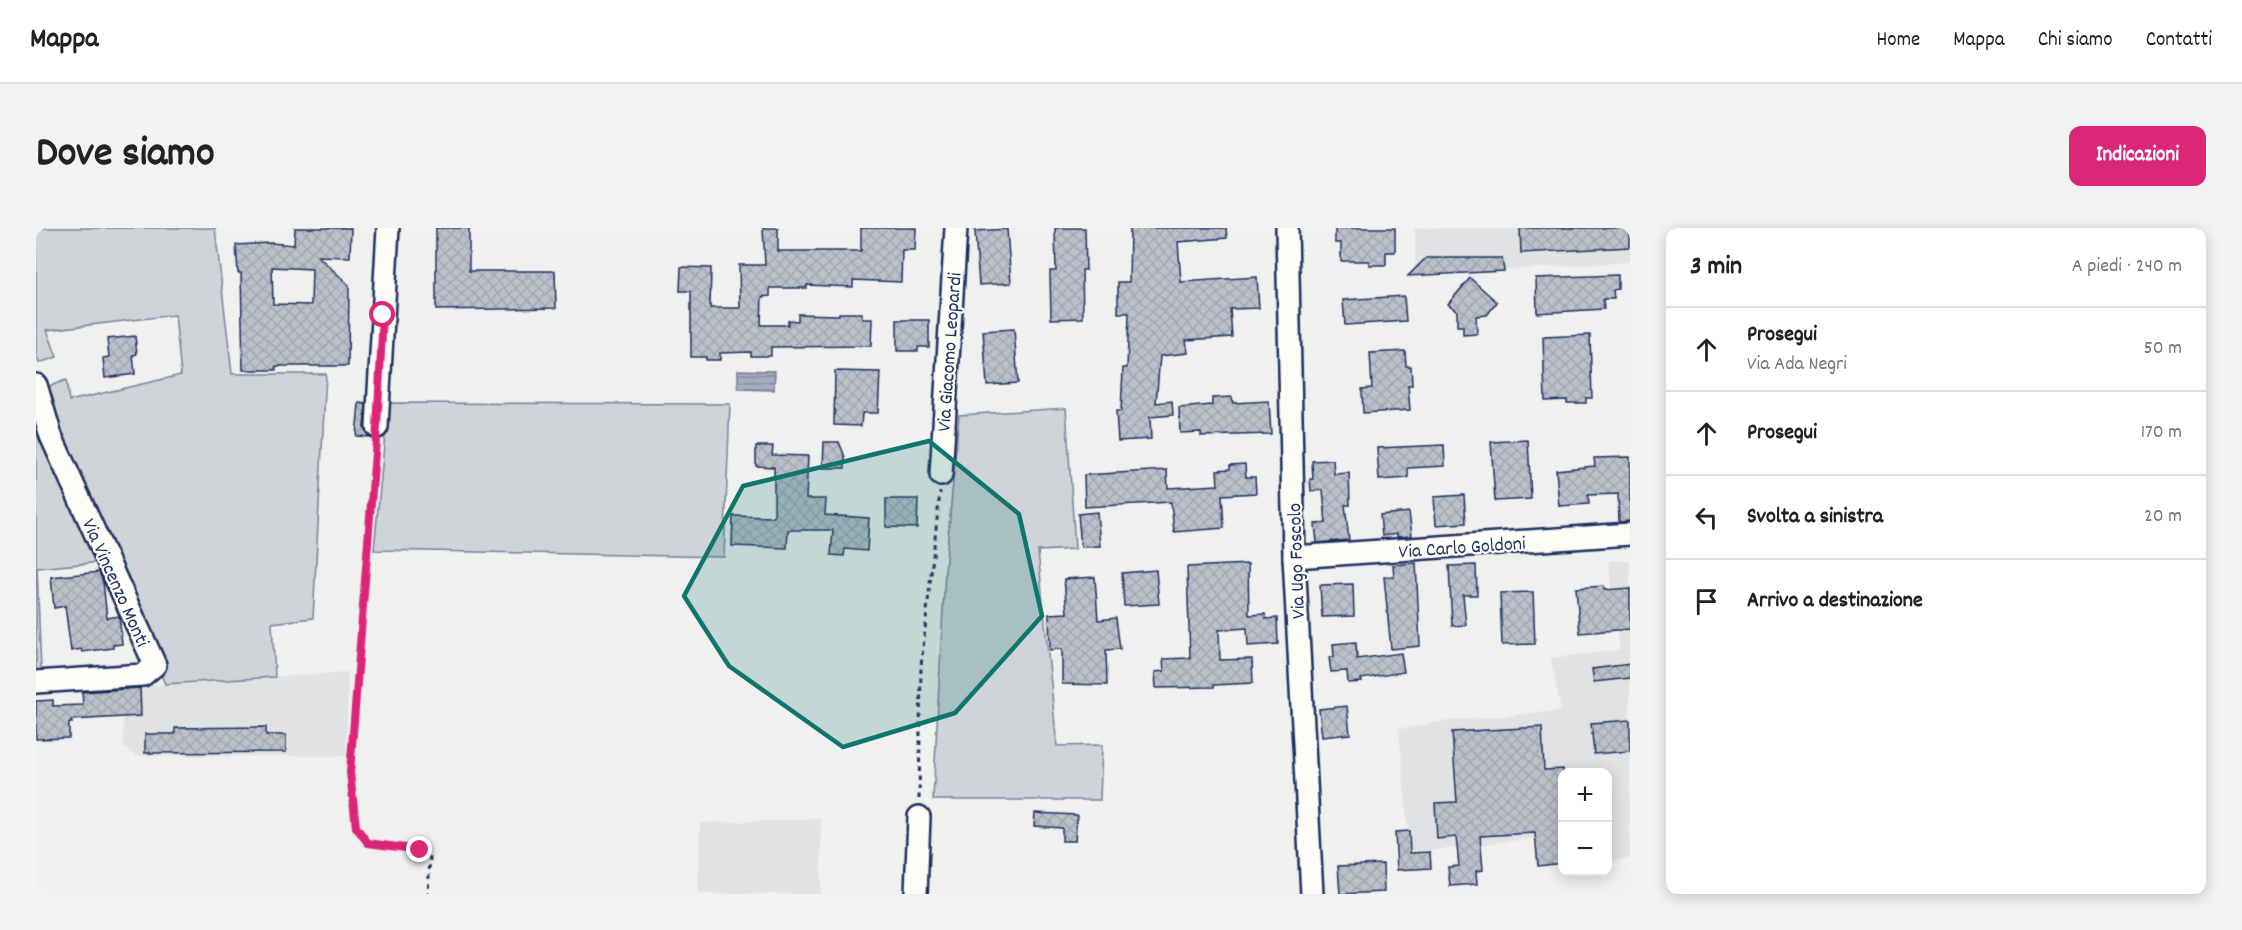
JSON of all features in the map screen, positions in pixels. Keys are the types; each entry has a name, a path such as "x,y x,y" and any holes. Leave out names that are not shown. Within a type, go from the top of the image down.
{"street":[{"path":"377,427 388,228"},
{"name":"Via Giacomo Leopardi","path":"941,476 956,228"},
{"name":"Via Ugo Foscolo","path":"1287,228 1294,557 1312,894"},
{"name":"Via Vincenzo Monti","path":"36,385 51,435 155,665 143,675 36,682"},
{"name":"Via Carlo Goldoni","path":"1294,557 1630,534"},
{"path":"916,894 919,817"}],"path":[{"path":"377,427 350,772 356,827 368,843 420,850 430,856 428,894"},
{"path":"919,817 921,666 941,476"}],"highlighted area":[{"path":"929,441 1019,514 1042,616 955,713 843,747 729,666 684,596 743,486"}],"shaded area":[{"path":"36,228 215,228 232,374 326,374 313,618 272,623 275,677 165,684 42,389 66,380 69,401 181,375 175,315 47,330 57,357 39,363 36,354"},
{"path":"1415,228 1630,228 1630,262 1415,276"},
{"path":"388,403 730,404 724,557 374,550"},
{"path":"1066,408 1075,549 1038,551 1057,746 1102,745 1100,800 933,800 945,571 959,415"},
{"path":"36,425 42,445 102,562 37,568 41,672 36,672"},
{"path":"1608,561 1630,561 1630,859 1612,860 1612,768 1558,768 1558,864 1538,866 1535,838 1410,853 1399,729 1446,721 1561,711 1551,658 1620,650"},
{"path":"348,672 346,756 136,756 124,747 123,717 141,716 140,686"},
{"path":"821,819 821,894 698,894 700,823"}],"water":[{"path":"738,370 775,371 774,390 738,389"}],"building":[{"path":"295,228 351,228 350,257 318,256 349,285 348,366 276,366 276,370 243,370 241,273 238,273 236,245 270,243 294,245","holes":["272,267 312,269 311,305 273,304"]},
{"path":"436,228 469,228 469,271 555,271 556,308 436,310"},
{"path":"763,228 778,228 778,251 861,251 861,228 916,228 915,250 902,250 901,282 853,280 853,287 807,285 807,288 770,288 770,296 762,297 761,325 788,325 788,320 798,321 798,314 862,313 862,319 872,319 871,346 771,347 771,356 751,356 751,352 720,353 720,360 691,357 691,291 680,291 681,267 711,268 710,308 740,308 739,265 765,265"},
{"path":"1055,228 1085,228 1086,270 1082,270 1083,318 1051,319 1050,271 1056,271"},
{"path":"1130,228 1226,228 1227,238 1178,242 1181,282 1257,277 1259,308 1230,309 1232,337 1186,340 1188,353 1160,356 1156,403 1172,401 1173,415 1150,417 1151,439 1118,441 1116,411 1121,411 1123,368 1127,368 1129,313 1118,313 1118,282 1129,282"},
{"path":"1335,228 1395,228 1395,252 1386,252 1386,265 1369,265 1369,261 1341,261 1341,243 1335,243"},
{"path":"1520,228 1630,228 1630,247 1521,253"},
{"path":"1007,229 1011,283 979,285 975,231"},
{"path":"1426,258 1502,258 1504,271 1408,276"},
{"path":"1618,275 1618,289 1613,290 1614,299 1603,299 1604,309 1537,313 1536,278"},
{"path":"1470,278 1497,302 1487,315 1476,316 1477,334 1463,335 1463,326 1457,326 1457,311 1448,304"},
{"path":"1404,296 1406,321 1345,325 1343,300"},
{"path":"897,320 929,320 929,347 918,347 918,351 897,351"},
{"path":"1014,329 1018,383 987,385 983,331"},
{"path":"1590,335 1592,398 1586,398 1586,403 1567,403 1567,400 1545,401 1543,337"},
{"path":"135,336 137,354 133,355 135,374 105,378 103,358 109,357 107,339"},
{"path":"1405,351 1406,366 1411,366 1412,385 1408,385 1410,410 1363,413 1362,389 1372,388 1370,353"},
{"path":"835,371 880,372 878,413 862,413 861,426 834,425"},
{"path":"1232,397 1233,403 1269,401 1271,434 1201,436 1201,432 1180,433 1179,408 1212,405 1212,398"},
{"path":"359,403 366,404 364,427 369,437 356,436"},
{"path":"1528,440 1531,499 1495,501 1491,442"},
{"path":"824,442 839,442 845,457 845,468 823,468"},
{"path":"1444,445 1445,466 1408,468 1408,478 1379,480 1377,448"},
{"path":"756,446 773,446 772,455 808,456 806,499 826,499 825,515 869,518 867,551 845,549 844,556 831,555 833,530 788,530 787,548 732,546 733,516 774,517 774,467 756,466"},
{"path":"1630,457 1630,521 1619,522 1618,494 1588,495 1589,504 1559,506 1556,470 1595,466 1594,458"},
{"path":"1333,460 1334,474 1349,473 1350,505 1345,505 1349,540 1317,543 1315,524 1326,523 1323,490 1311,491 1312,461"},
{"path":"1245,464 1246,477 1255,477 1256,493 1222,495 1224,528 1174,532 1171,502 1085,507 1084,475 1167,470 1168,488 1218,485 1217,470 1230,469 1230,465"},
{"path":"1464,495 1466,523 1436,525 1434,497"},
{"path":"886,499 918,499 917,528 886,527"},
{"path":"1097,512 1100,546 1081,547 1078,514"},
{"path":"1409,512 1412,536 1397,537 1397,534 1382,536 1380,515"},
{"path":"1416,563 1420,646 1391,649 1384,577 1394,577 1393,565"},
{"path":"1248,564 1249,615 1265,614 1266,619 1277,618 1278,644 1248,646 1247,628 1219,630 1220,660 1252,659 1253,683 1214,685 1214,687 1156,688 1155,672 1164,671 1163,659 1190,658 1187,567"},
{"path":"1476,565 1477,595 1463,595 1466,625 1452,626 1449,566"},
{"path":"1156,570 1159,604 1124,606 1122,573"},
{"path":"99,572 103,582 107,618 119,616 122,644 113,645 113,648 71,651 65,606 54,608 51,577"},
{"path":"1095,577 1098,620 1116,618 1120,649 1106,650 1107,685 1062,684 1062,649 1050,650 1049,614 1067,613 1064,579"},
{"path":"1353,584 1354,616 1322,617 1320,585"},
{"path":"1604,586 1604,590 1630,588 1630,629 1580,633 1576,588"},
{"path":"1533,592 1535,644 1502,645 1500,593"},
{"path":"1356,642 1357,659 1401,653 1404,672 1348,683 1347,671 1331,672 1329,657 1334,657 1333,644"},
{"path":"1630,664 1630,678 1594,682 1592,669"},
{"path":"140,688 141,716 71,720 69,738 36,739 36,701 53,700 53,706 83,705 82,692"},
{"path":"1347,706 1350,734 1322,737 1319,709"},
{"path":"1630,720 1630,751 1594,754 1591,723"},
{"path":"266,727 266,735 286,735 286,752 145,753 145,734 175,734 175,728"},
{"path":"1542,727 1544,770 1558,769 1558,864 1538,866 1535,833 1480,836 1483,870 1476,871 1477,884 1450,886 1448,867 1459,866 1456,837 1437,839 1435,803 1457,802 1452,732"},
{"path":"1035,813 1077,815 1075,841 1062,841 1062,828 1034,826"},
{"path":"1409,831 1410,853 1430,852 1431,868 1397,870 1395,832"},
{"path":"1383,864 1384,892 1340,894 1338,866"}],"route":[{"path":"383,315 377,427 350,772 356,827 368,843 420,850"}]}
